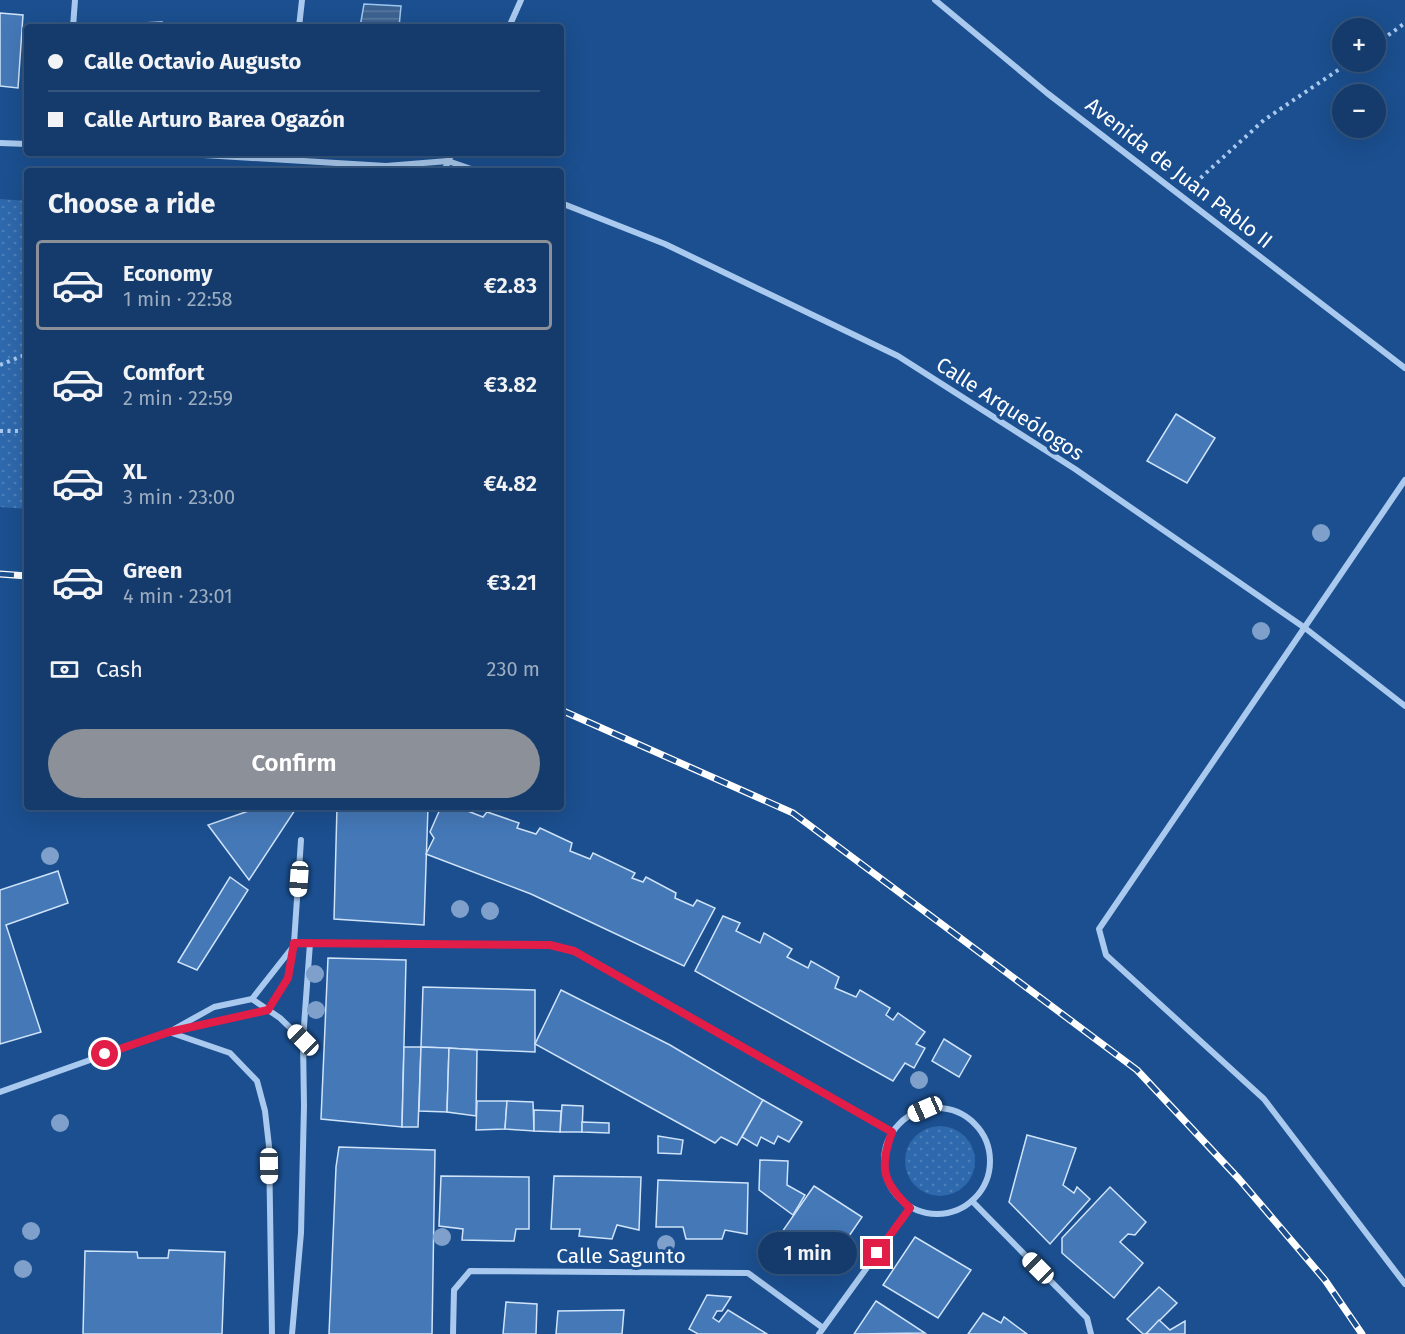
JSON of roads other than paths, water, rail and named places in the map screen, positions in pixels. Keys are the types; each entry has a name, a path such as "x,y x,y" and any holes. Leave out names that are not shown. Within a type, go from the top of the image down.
{"street":[{"path":"73,24 75,0"},
{"path":"299,24 302,0"},
{"path":"510,24 521,0"},
{"name":"Avenida de Juan Pablo II","path":"935,0 1047,93 1405,368"},
{"path":"0,142 24,144"},
{"path":"259,156 386,166 448,161 468,168"},
{"path":"445,168 450,156"},
{"name":"Calle Arqueólogos","path":"564,204 665,244 898,356 1075,469 1305,628 1405,706"},
{"path":"1405,480 1099,929 1106,955 1264,1099 1405,1284"},
{"path":"0,1092 169,1032 268,1010 288,978 294,945 301,840"},
{"path":"291,1334 301,1233 303,1040 310,943"},
{"path":"169,1032 214,1007 252,999 294,945 310,943 550,945 574,951 892,1132"},
{"path":"252,999 280,1018 303,1040"},
{"path":"169,1032 230,1053 257,1082 265,1111 269,1146 272,1334"},
{"path":"944,1108 966,1116 979,1128 988,1144 990,1167 984,1186 972,1201 946,1214 927,1214 910,1208 895,1194 885,1173 885,1153 892,1132 907,1117 925,1109 944,1108"},
{"path":"972,1201 1087,1318 1091,1334"},
{"path":"821,1331 910,1208"},
{"name":"Calle Sagunto","path":"453,1334 454,1290 470,1271 748,1273 821,1331"}],"railway":[{"path":"0,574 24,576"},
{"path":"564,711 793,813 1137,1070 1239,1179 1325,1280 1362,1334"}]}
